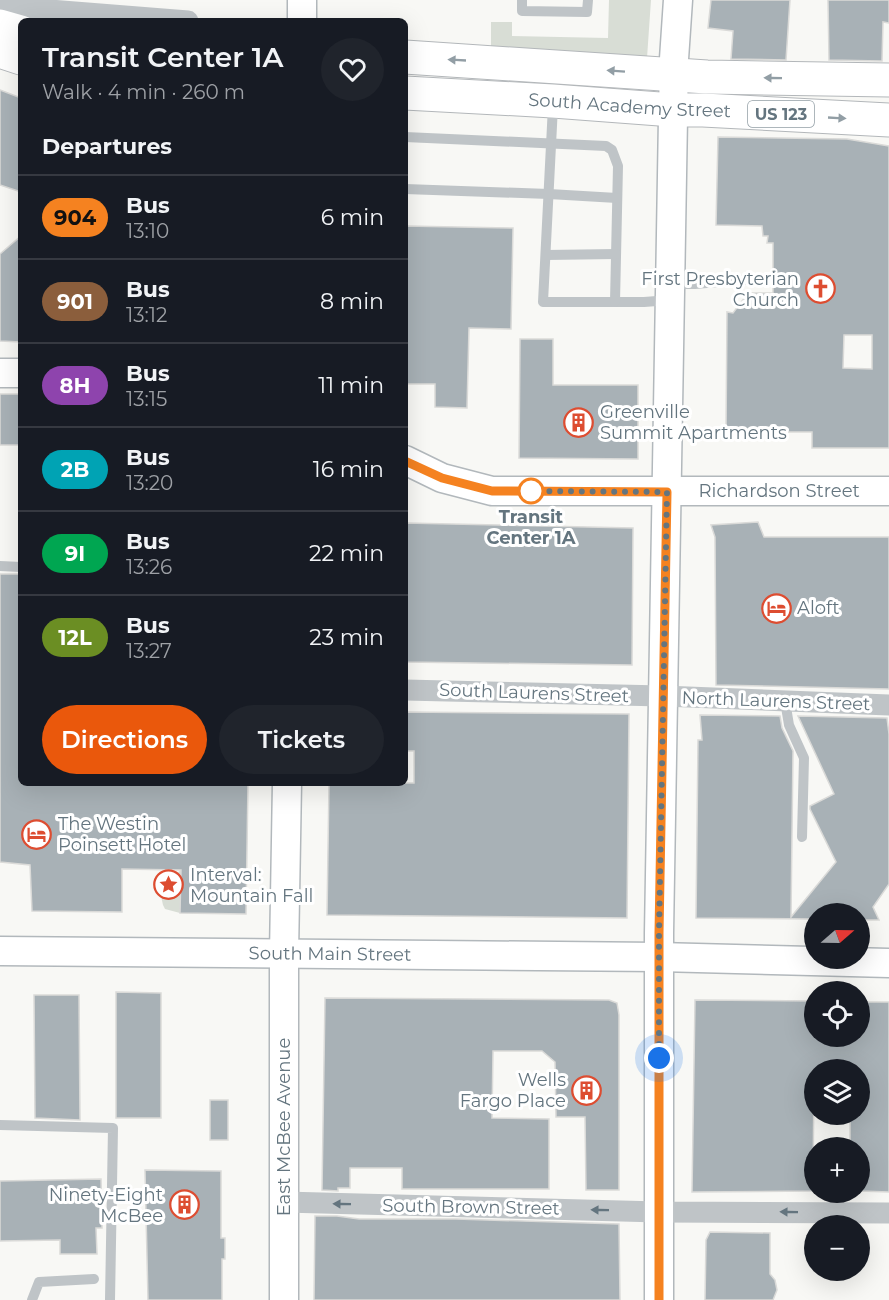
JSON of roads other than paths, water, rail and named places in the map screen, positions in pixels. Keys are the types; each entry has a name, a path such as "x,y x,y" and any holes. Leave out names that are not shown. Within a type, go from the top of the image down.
{"highway":[{"path":"0,26 18,31"},
{"path":"0,51 18,57"},
{"name":"South Academy Street","path":"408,57 674,75"},
{"name":"US 123","path":"674,75 889,80"},
{"name":"South Academy Street","path":"408,93 673,110 889,120"}],"street":[{"path":"302,0 302,18"},
{"path":"659,1300 659,957 673,110 678,0"},
{"path":"0,4 150,18"},
{"path":"0,373 18,373"},
{"name":"Richardson Street","path":"408,461 442,478 492,491 889,491"},
{"name":"South Laurens Street","path":"408,690 663,696"},
{"name":"North Laurens Street","path":"663,696 889,705"},
{"name":"East McBee Avenue","path":"284,1300 284,954 287,786"},
{"name":"South Main Street","path":"0,951 659,957 889,963"},
{"name":"South Brown Street","path":"284,1202 659,1212 889,1213"}],"lane":[{"path":"522,0 522,11 587,12 588,0"},
{"path":"553,101 543,302 615,302 670,292 695,284 753,279"},
{"path":"408,137 606,146 612,150 618,166 615,302"},
{"path":"408,189 617,198"},
{"path":"546,255 616,254"},
{"path":"0,566 18,567"},
{"path":"784,701 789,724 804,758 802,837"},
{"path":"0,1125 113,1128 110,1300"},
{"path":"32,1300 39,1282 94,1279"}],"place":[{"name":"First Presbyterian Church","path":"820,289"},
{"name":"Greenville Summit Apartments","path":"579,422"},
{"name":"Transit Center 1A","path":"531,491"},
{"name":"Aloft","path":"776,608"},
{"name":"The Westin Poinsett Hotel","path":"37,834"},
{"name":"Interval: Mountain Fall","path":"169,885"},
{"name":"Wells Fargo Place","path":"587,1090"},
{"name":"Ninety-Eight McBee","path":"184,1205"}]}
